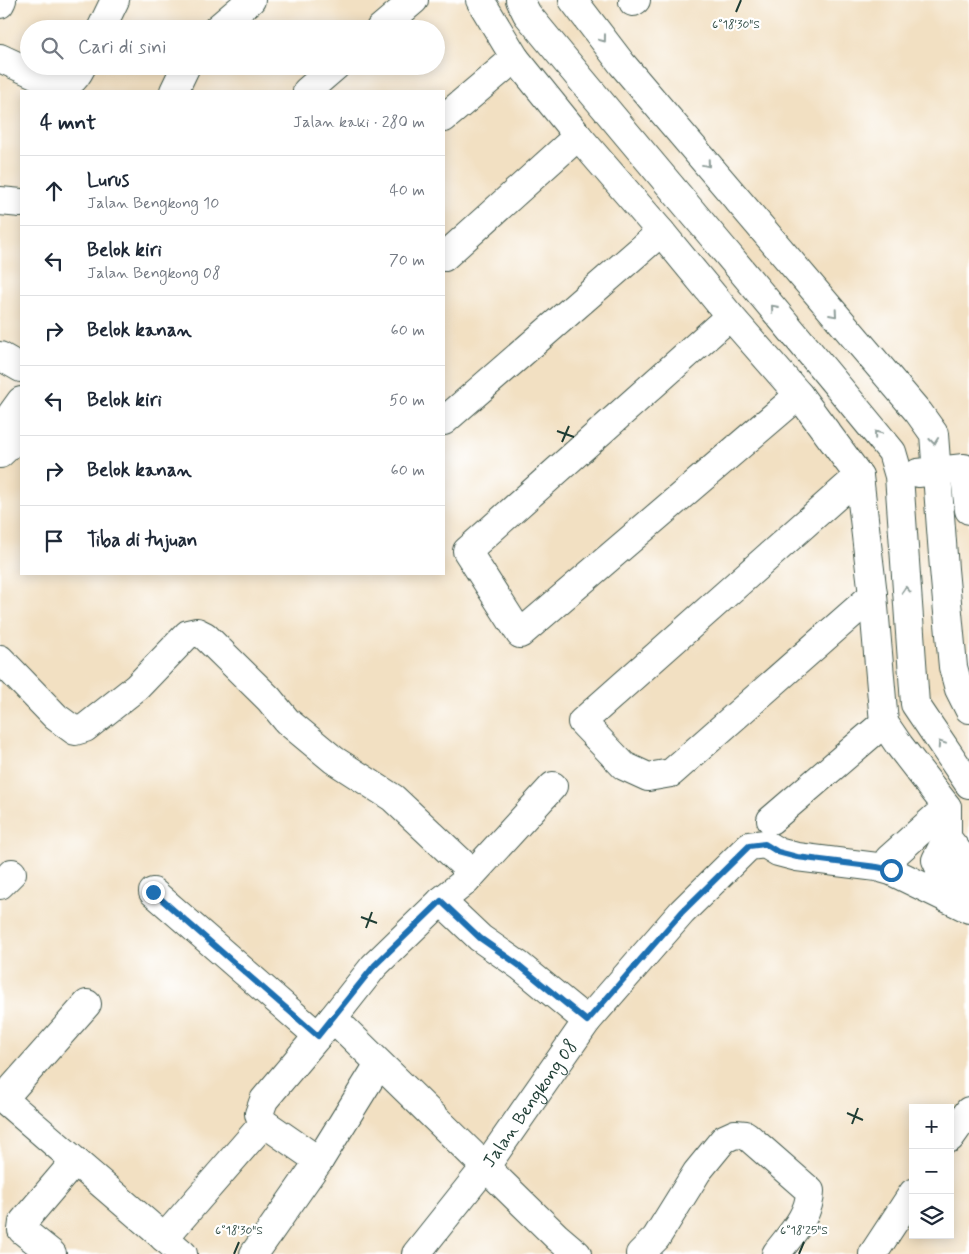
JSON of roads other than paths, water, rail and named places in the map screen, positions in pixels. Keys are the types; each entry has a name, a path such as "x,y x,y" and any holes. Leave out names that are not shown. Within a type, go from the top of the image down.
{"street":[{"path":"0,4 2,0"},
{"path":"105,20 115,0"},
{"path":"227,20 251,0"},
{"path":"391,20 414,0"},
{"path":"480,0 515,58 578,136 662,232 730,316 799,395 859,476 873,594 884,723 899,746 947,807 947,838 936,860 945,880 969,892"},
{"path":"520,0 527,14 648,161 780,315 892,452 899,476 914,704 969,784"},
{"path":"573,0 622,64 919,412 934,434 953,667 959,689 969,709"},
{"path":"0,58 20,67"},
{"path":"445,117 515,58"},
{"path":"37,75 54,83 63,84 76,78 78,75"},
{"path":"174,90 182,75"},
{"path":"308,90 326,75"},
{"path":"445,256 578,136"},
{"path":"620,184 648,161"},
{"path":"0,201 20,203"},
{"path":"445,420 662,232"},
{"path":"730,316 467,552 520,634 799,395"},
{"path":"0,356 20,367"},
{"path":"0,430 20,402"},
{"path":"0,454 20,435"},
{"path":"899,476 964,468 969,510"},
{"path":"859,476 582,722 624,766 648,777 671,773 873,594"},
{"path":"0,659 56,717 75,731 85,728 136,688 188,634 197,632 206,636 269,699 287,721 334,760 393,798 407,811 463,864 467,873 466,881"},
{"path":"771,820 884,723"},
{"path":"319,1161 264,1123 259,1114 264,1100 374,966 441,901 466,881 553,786"},
{"path":"889,859 947,807"},
{"path":"947,838 969,866"},
{"name":"Jalan Bengkong 08","path":"416,1254 486,1166 587,1021 682,912 749,846 765,844 778,852 797,857 891,870 969,909"},
{"path":"153,892 325,1027 379,1064 557,1237 577,1254"},
{"path":"441,901 480,938 520,966 587,1021"},
{"path":"87,1004 1,1098 174,1246 264,1123"},
{"path":"254,1254 319,1161 379,1064"},
{"path":"954,1132 969,1111"},
{"path":"640,1254 656,1238 697,1172 724,1139 735,1134 746,1135 810,1192 810,1203 804,1216 776,1254"},
{"path":"52,1254 22,1230 23,1222 74,1161"},
{"path":"873,1254 912,1194"}]}
